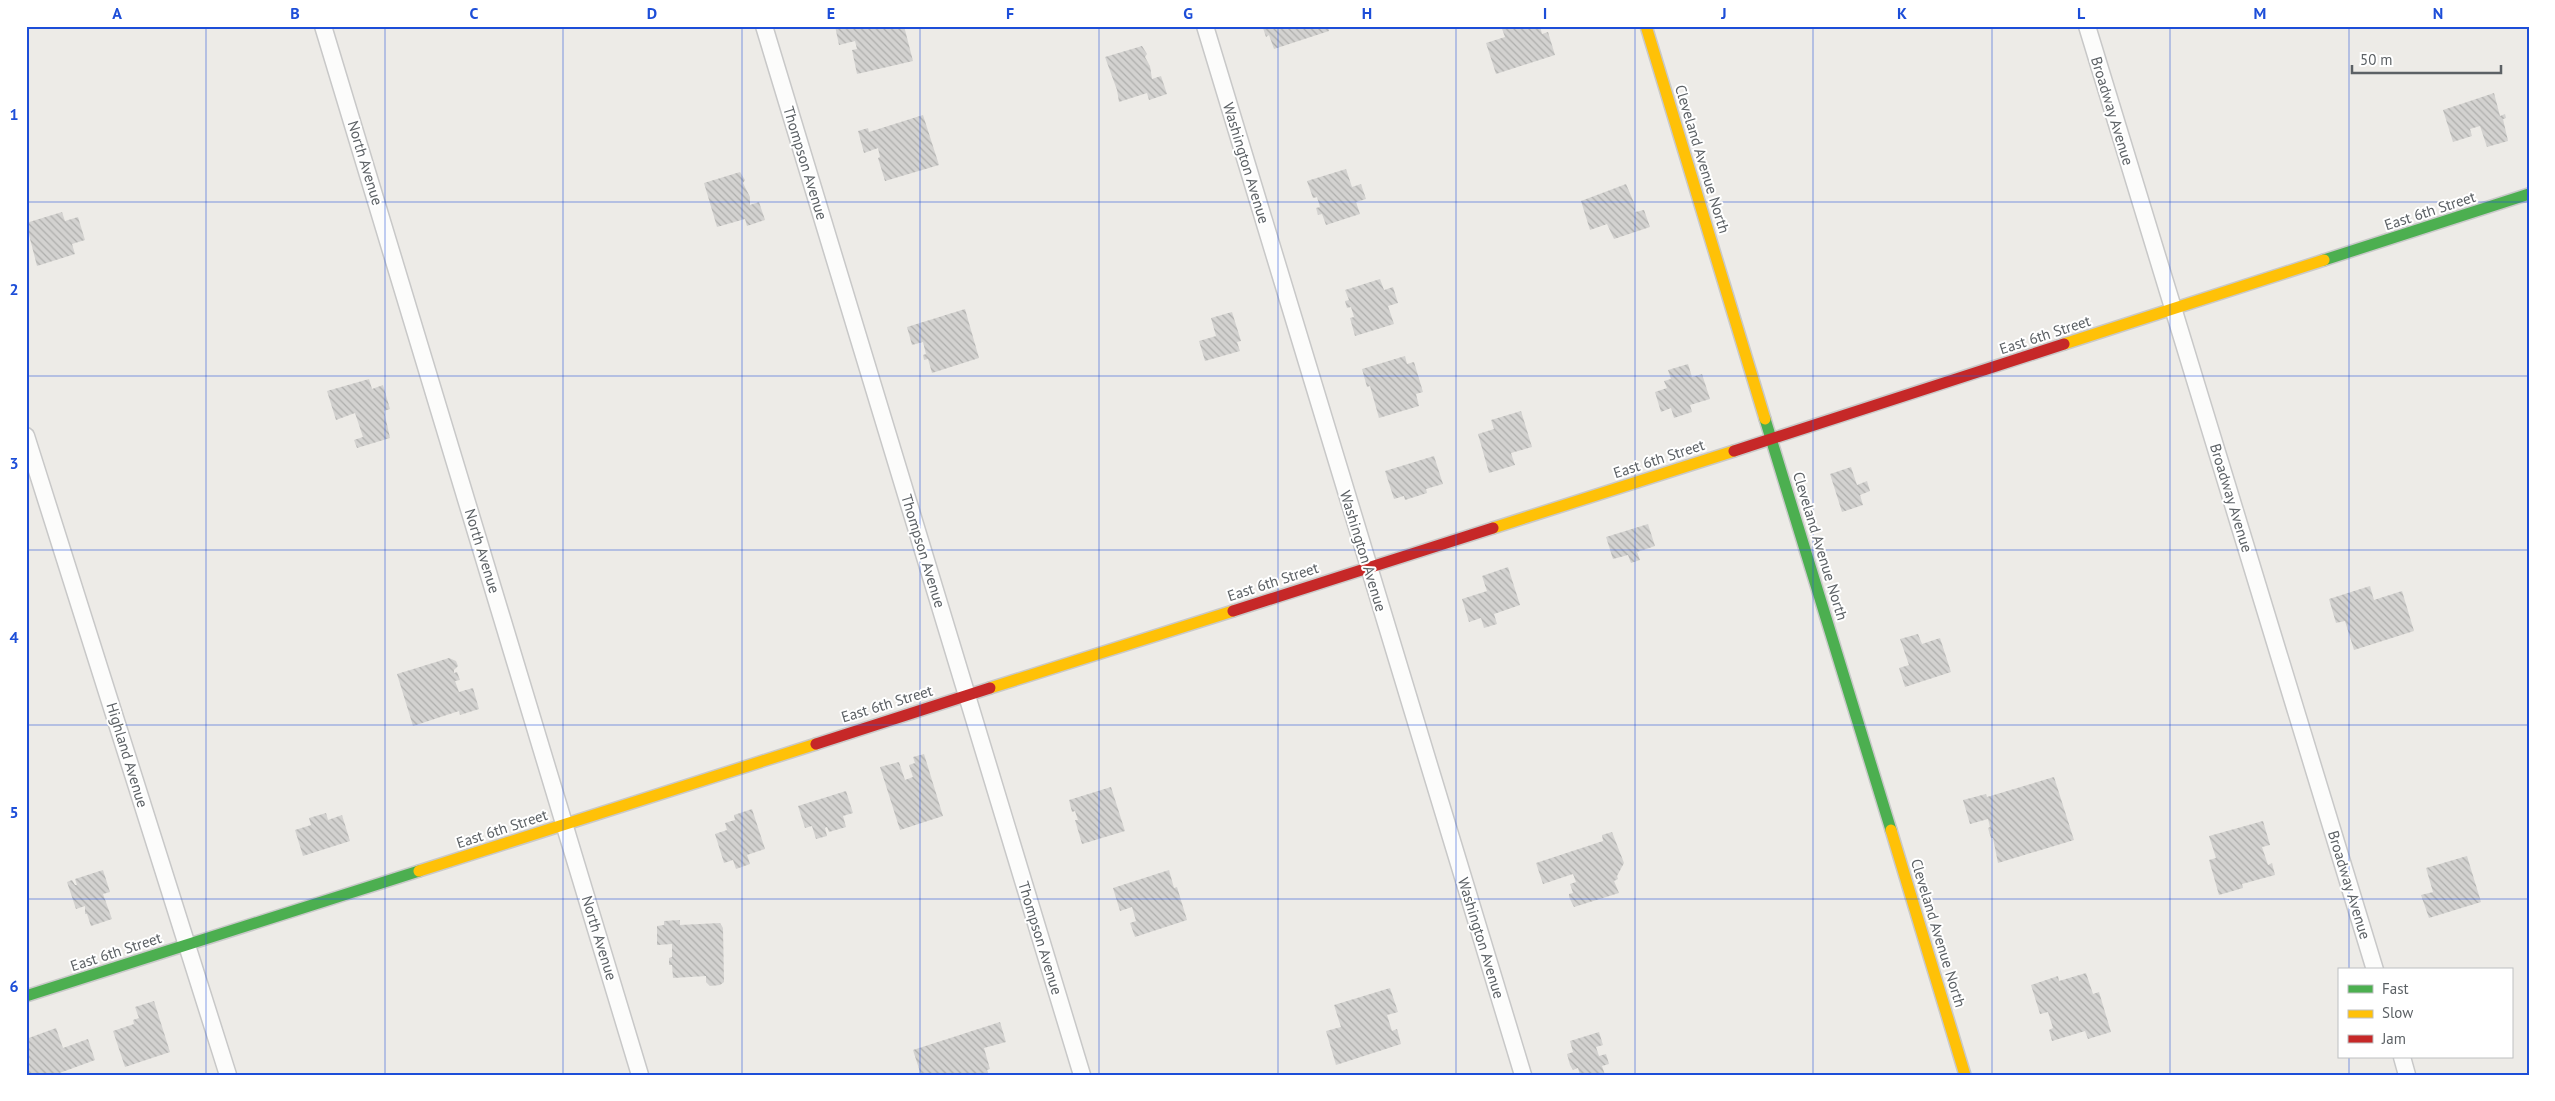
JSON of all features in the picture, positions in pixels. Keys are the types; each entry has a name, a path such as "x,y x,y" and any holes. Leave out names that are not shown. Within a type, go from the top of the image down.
{"street":[{"name":"North Avenue","path":"324,26 640,1075"},
{"name":"Thompson Avenue","path":"764,26 1082,1075"},
{"name":"Washington Avenue","path":"1205,26 1523,1075"},
{"name":"Cleveland Avenue North","path":"1646,26 1965,1075"},
{"name":"Broadway Avenue","path":"2087,26 2374,968"},
{"name":"East 6th Street","path":"26,996 2174,310 2529,194"},
{"name":"Highland Avenue","path":"26,436 228,1075"},
{"path":"2402,1058 2407,1075"}],"building":[{"path":"835,26 904,26 913,61 857,74 852,50 857,49 855,41 839,45"},
{"path":"1266,26 1328,26 1329,31 1274,49 1269,35 1266,37 1263,28"},
{"path":"1501,26 1540,26 1542,34 1548,32 1555,55 1496,74 1486,43 1505,37"},
{"path":"1142,46 1147,54 1145,57 1150,66 1152,79 1161,76 1167,94 1149,100 1147,93 1119,102 1117,90 1105,57"},
{"path":"2494,93 2500,116 2505,114 2506,118 2503,119 2508,141 2487,147 2480,126 2470,129 2472,136 2453,142 2443,110"},
{"path":"923,115 939,165 885,181 878,158 880,157 878,148 864,153 858,131 868,128 869,132"},
{"path":"1346,169 1352,187 1361,184 1366,199 1356,202 1360,214 1326,225 1322,214 1318,215 1316,208 1320,207 1317,197 1313,198 1307,181"},
{"path":"740,172 745,180 743,183 750,197 750,205 759,202 765,220 747,226 745,219 717,227 704,183"},
{"path":"1626,184 1635,205 1635,212 1644,210 1650,227 1614,239 1607,224 1590,230 1581,201"},
{"path":"62,212 65,221 78,217 85,240 72,244 75,254 37,266 26,223"},
{"path":"1380,279 1384,290 1393,287 1398,303 1388,306 1394,324 1355,336 1350,318 1354,317 1351,307 1347,308 1345,301 1349,300 1345,290"},
{"path":"965,309 979,358 932,373 928,359 924,360 923,355 926,354 923,342 912,345 907,327"},
{"path":"1232,312 1241,341 1237,342 1240,351 1205,361 1199,341 1216,336 1211,318"},
{"path":"1405,356 1407,364 1414,362 1423,392 1416,394 1419,406 1379,418 1370,386 1367,387 1362,369"},
{"path":"1688,364 1692,377 1702,374 1710,399 1690,405 1692,412 1674,418 1671,408 1661,412 1655,392 1667,388 1664,381 1671,379 1668,370"},
{"path":"369,379 372,389 383,385 390,409 384,411 390,438 357,448 354,440 363,437 355,413 336,420 327,391"},
{"path":"1521,411 1532,447 1511,453 1515,465 1489,473 1478,434 1494,429 1491,420"},
{"path":"1434,456 1443,484 1426,489 1427,493 1405,500 1404,496 1394,499 1385,471"},
{"path":"1851,467 1857,485 1867,481 1870,491 1860,495 1863,505 1842,512 1830,474"},
{"path":"1648,524 1655,546 1637,552 1640,560 1631,563 1628,555 1613,559 1606,537"},
{"path":"1508,567 1520,605 1494,614 1497,624 1484,628 1481,618 1469,622 1462,599 1487,591 1482,576"},
{"path":"2370,586 2374,600 2402,591 2414,631 2354,650 2345,621 2336,623 2329,599"},
{"path":"1918,634 1922,644 1940,638 1951,672 1905,687 1899,668 1909,665 1900,639"},
{"path":"449,658 456,661 458,666 454,673 457,672 460,680 455,681 459,692 473,688 479,709 460,715 459,711 413,726 397,674"},
{"path":"924,754 943,816 900,830 880,767 899,762 905,780 913,777 909,765 915,763 913,757"},
{"path":"2054,777 2074,840 1998,863 1993,838 1991,838 1988,828 1990,827 1988,819 1970,824 1963,800 1986,794 1987,797"},
{"path":"1111,787 1125,831 1082,844 1075,820 1078,820 1075,811 1072,812 1069,800"},
{"path":"846,791 853,813 843,816 846,827 829,832 827,827 825,828 827,836 816,839 812,826 805,828 798,806"},
{"path":"752,809 765,849 747,855 750,864 736,869 733,860 724,863 715,834 727,830 725,823 735,820 734,815"},
{"path":"326,813 328,820 342,815 350,841 303,856 295,830 311,825 309,818"},
{"path":"2263,821 2270,845 2262,847 2268,865 2272,863 2275,875 2242,884 2243,888 2219,895 2209,860 2216,858 2209,836"},
{"path":"1612,832 1624,863 1617,876 1618,879 1614,881 1619,893 1574,907 1569,897 1569,894 1573,893 1570,884 1576,882 1573,874 1543,884 1536,863 1603,841 1602,835"},
{"path":"2467,856 2481,902 2429,918 2421,895 2433,892 2426,868"},
{"path":"103,870 110,892 103,894 112,919 91,926 87,914 85,914 85,906 76,909 67,882 72,880 77,885 75,879"},
{"path":"1169,870 1174,888 1177,887 1187,920 1135,937 1130,923 1136,921 1132,907 1120,911 1113,888"},
{"path":"680,920 680,925 720,923 723,928 724,982 720,985 710,986 706,982 706,976 673,978 672,965 669,965 669,958 672,957 672,944 657,945 657,926 664,925 664,921"},
{"path":"2086,973 2093,994 2099,992 2111,1032 2088,1039 2085,1031 2052,1041 2049,1030 2053,1028 2048,1012 2040,1014 2031,985 2058,976 2059,981"},
{"path":"1390,988 1398,1012 1387,1015 1392,1031 1397,1029 1401,1044 1336,1065 1326,1031 1341,1027 1334,1005"},
{"path":"154,1001 170,1052 125,1067 113,1031 134,1024 133,1020 139,1018 135,1007"},
{"path":"1000,1022 1006,1042 984,1048 990,1069 987,1070 989,1075 921,1075 913,1050"},
{"path":"56,1028 63,1048 88,1039 95,1060 54,1075 26,1075 26,1039"},
{"path":"1599,1032 1603,1045 1596,1047 1599,1056 1606,1054 1609,1064 1602,1066 1605,1075 1580,1075 1578,1068 1573,1070 1570,1065 1567,1054 1573,1052 1570,1041"}],"traffic: fast":[{"path":"2324,260 2529,194"},
{"path":"1765,419 1891,830"},
{"path":"26,996 419,871"}],"traffic: slow":[{"path":"1646,26 1765,419"},
{"path":"2064,344 2324,260"},
{"path":"1493,528 1734,451"},
{"path":"990,688 1233,611"},
{"path":"419,871 816,744"},
{"path":"1891,830 1965,1075"}],"traffic: jam":[{"path":"1734,451 2064,344"},
{"path":"1233,611 1493,528"},
{"path":"816,744 990,688"}]}
